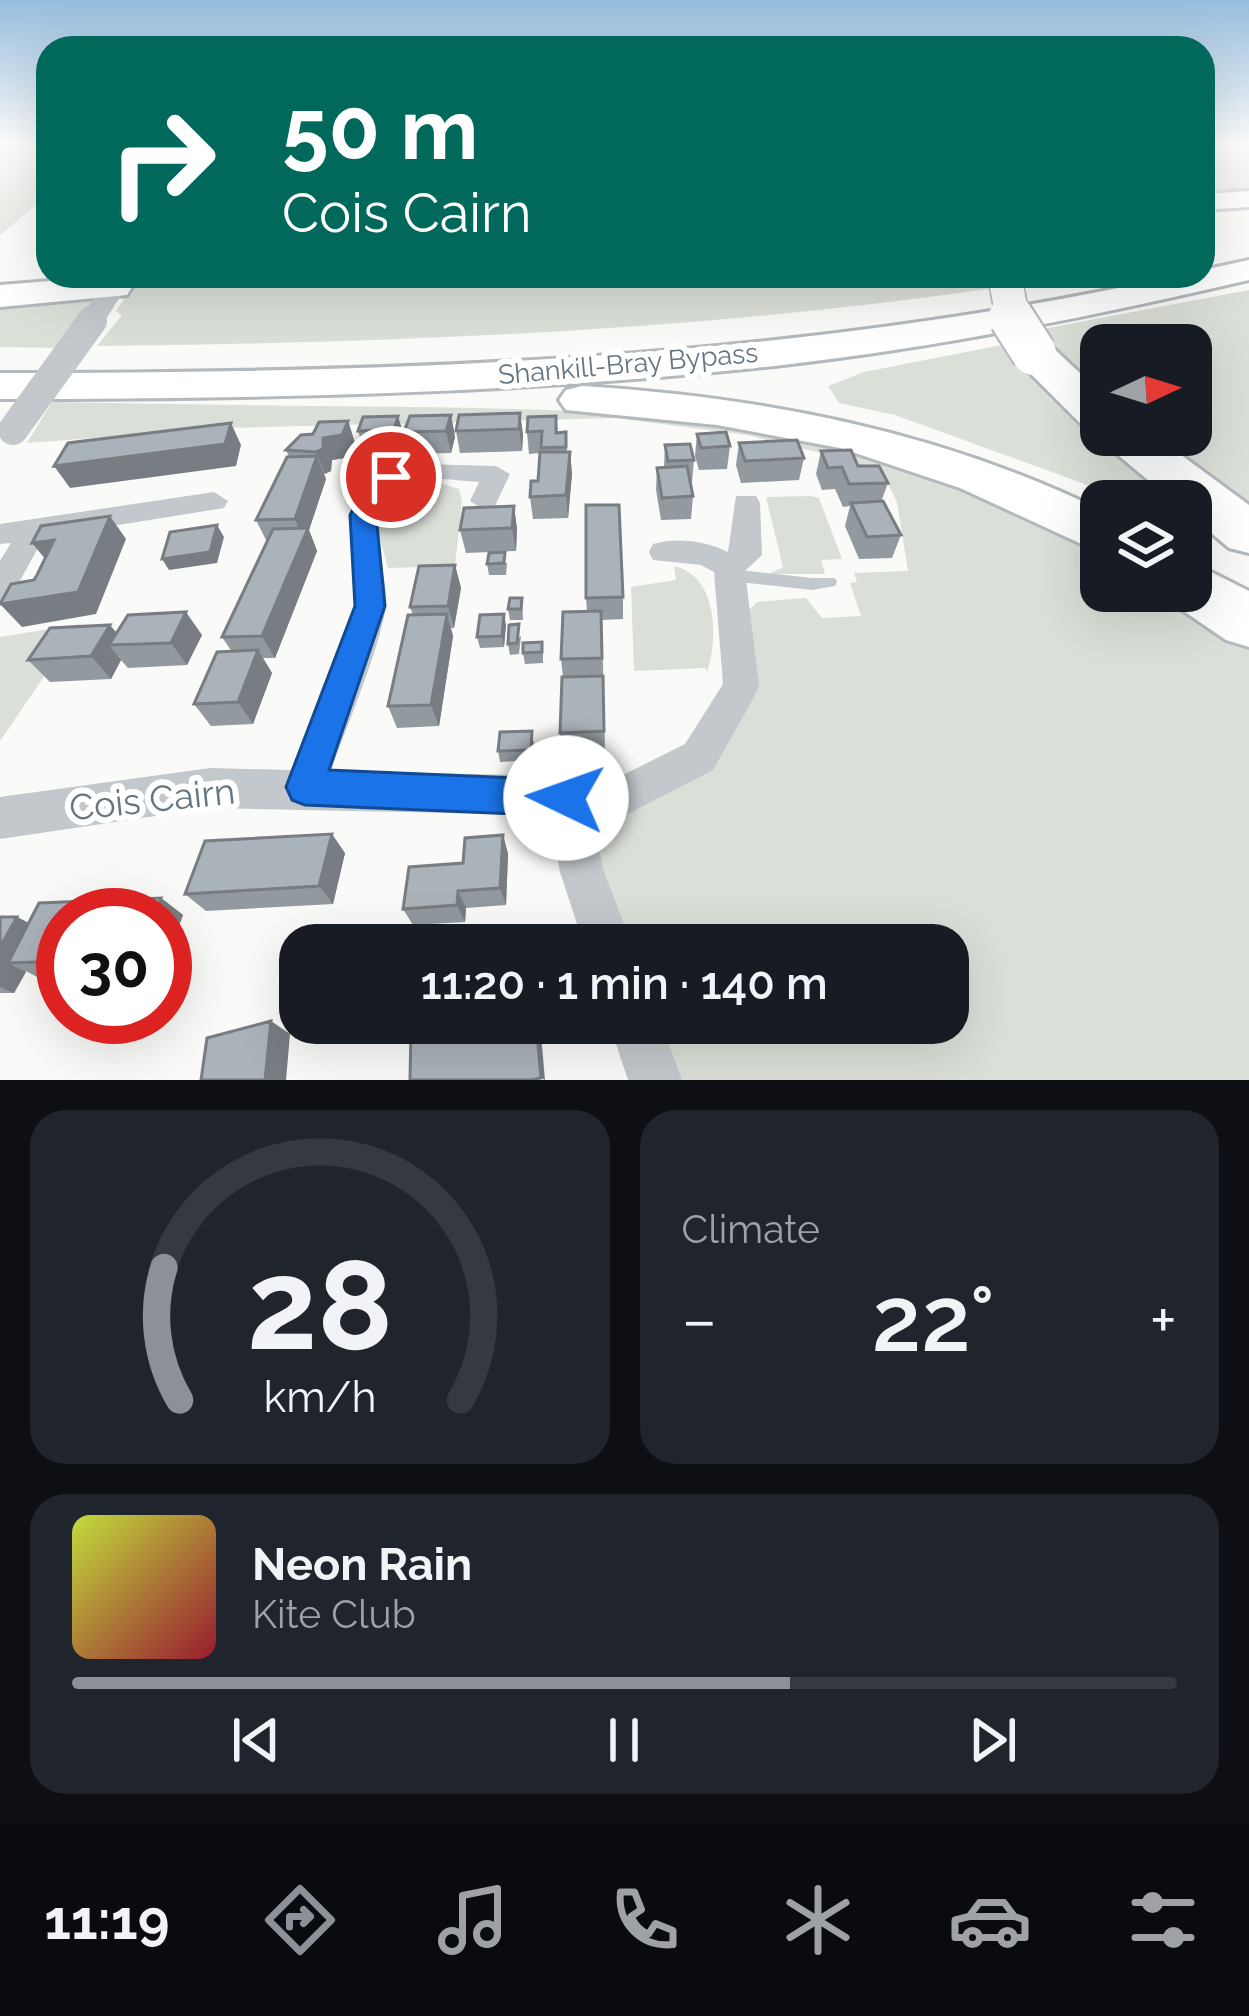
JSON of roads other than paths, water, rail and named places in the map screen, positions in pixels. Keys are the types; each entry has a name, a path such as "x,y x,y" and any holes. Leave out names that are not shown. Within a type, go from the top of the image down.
{"highway":[{"path":"1215,201 1249,199"},
{"path":"1215,254 1249,246"},
{"name":"Shankill-Bray Bypass","path":"1215,278 1249,270"},
{"path":"0,296 67,288"},
{"path":"1006,288 1010,315 1034,352 1080,397"},
{"name":"Shankill-Bray Bypass","path":"0,358 113,362 586,346 818,323 1053,288"},
{"name":"Shankill-Bray Bypass","path":"0,386 471,378 815,347 1096,305 1170,288"},
{"path":"206,386 649,402 744,415 865,438 929,458 1080,524"},
{"path":"1150,456 1249,534"},
{"path":"1212,598 1249,622"}],"street":[{"path":"6,439 114,288"},
{"path":"305,787 370,606 363,515 375,491 391,477 419,472 496,474 484,501"},
{"path":"0,534 214,501"},
{"name":"Cois Cairn","path":"0,818 210,788 622,797 699,757 741,686 730,570 747,555 746,503"},
{"path":"0,589 33,530"},
{"path":"664,552 706,554 730,570"},
{"path":"566,798 582,872 601,924"},
{"path":"642,1044 655,1080"}],"lane":[{"path":"730,570 812,584 829,582"}]}
